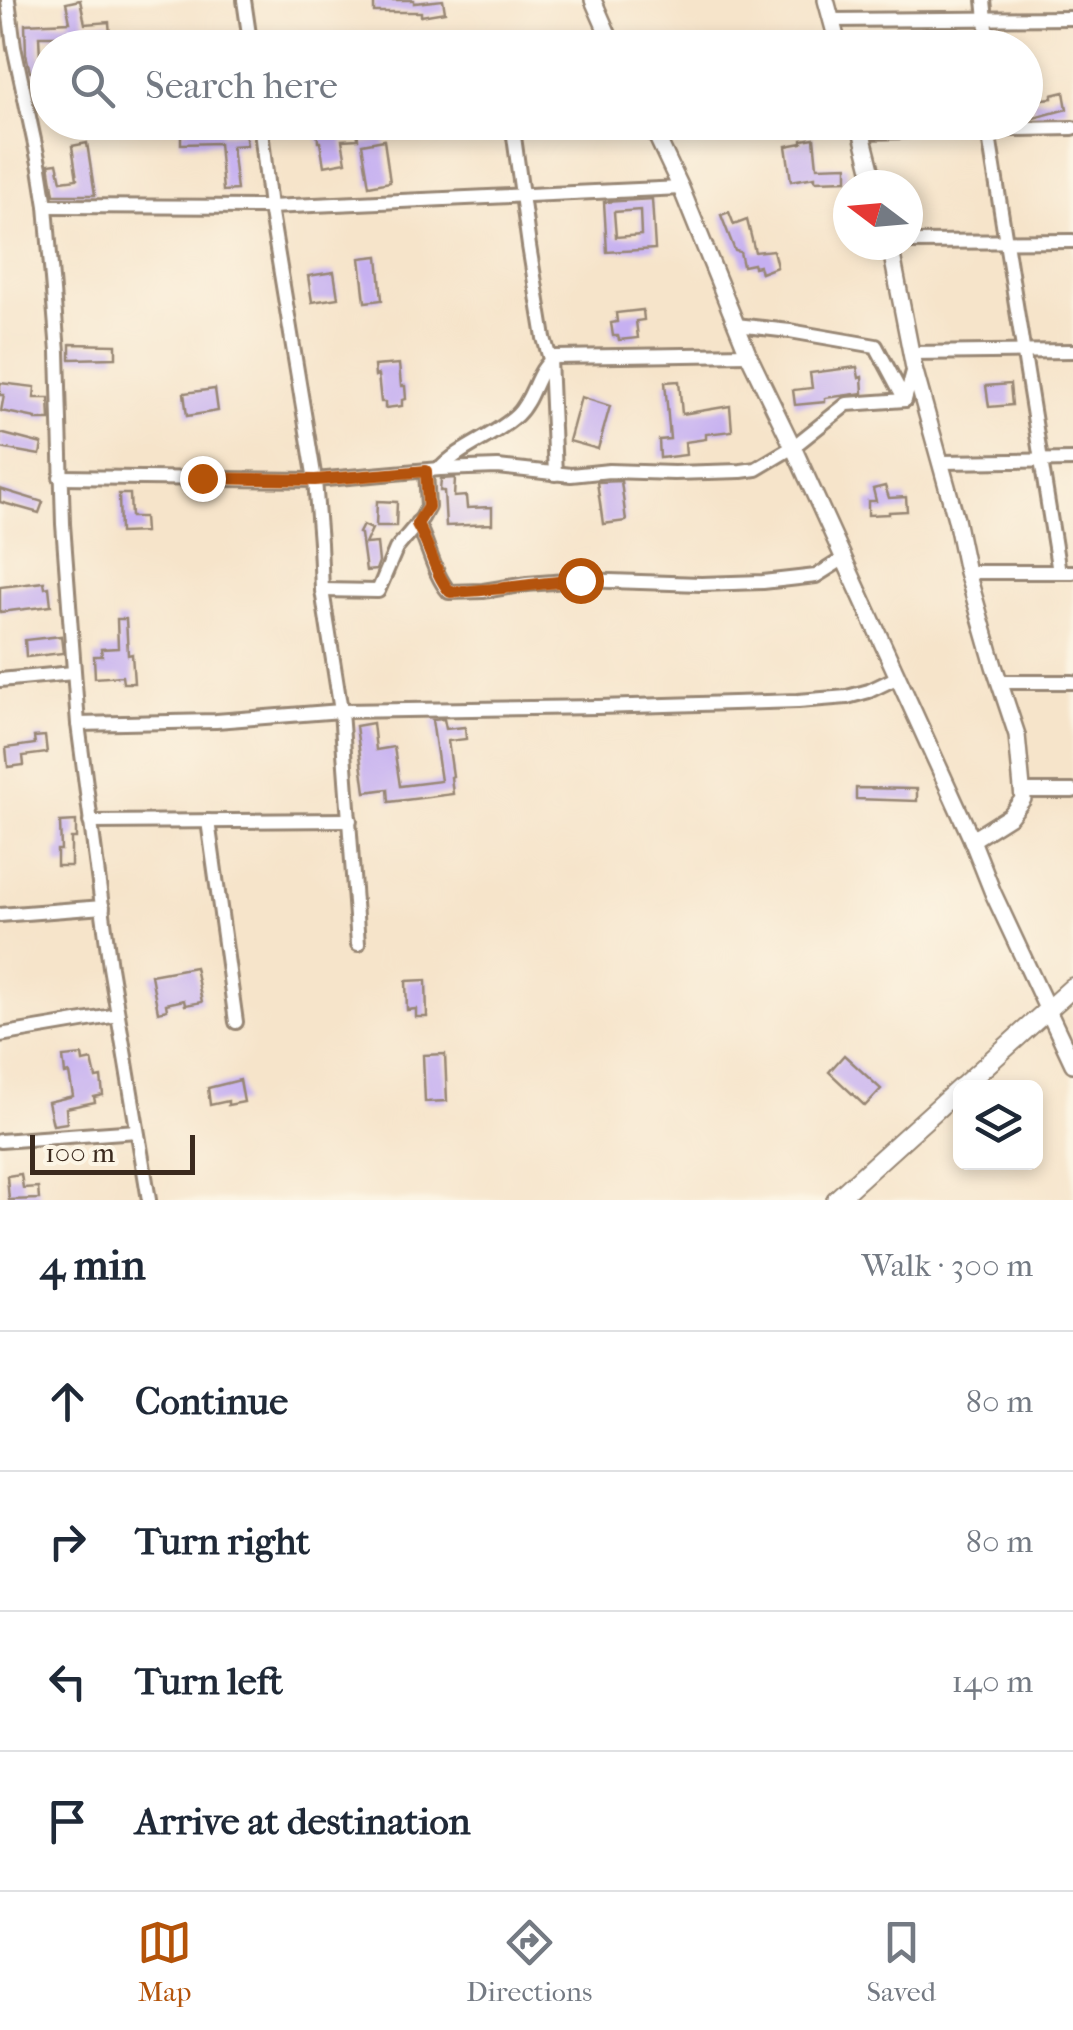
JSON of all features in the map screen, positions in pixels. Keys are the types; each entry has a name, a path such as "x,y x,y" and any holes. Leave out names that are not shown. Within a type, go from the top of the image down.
{"highway":[{"path":"970,1080 1073,987"},
{"path":"836,1200 953,1095"}],"main road":[{"path":"593,0 606,30"},
{"path":"826,0 834,30"},
{"path":"658,140 748,354 1073,1064"},
{"path":"864,140 872,170"},
{"path":"893,260 912,361 967,572 1017,736 1023,799 1010,816 972,840"}],"street":[{"path":"8,0 30,121"},
{"path":"244,0 248,30"},
{"path":"984,0 987,30"},
{"path":"832,20 1073,18"},
{"path":"1043,128 1073,128"},
{"path":"34,140 46,206 58,352 60,478 78,724 102,908 149,1200"},
{"path":"262,140 315,480 322,590 341,711 358,944"},
{"path":"514,140 550,360 555,474"},
{"path":"967,572 1066,572 1042,460 1006,242 996,140"},
{"path":"46,206 270,207 681,188"},
{"path":"923,242 1073,241"},
{"path":"736,325 876,346 905,400"},
{"path":"905,400 912,361 1073,351"},
{"path":"322,590 378,590 396,549 428,507 433,470 520,413 550,360 564,356 748,354"},
{"path":"60,478 315,480 498,467 570,475 609,471 741,472 793,447 847,404 905,400"},
{"path":"941,462 1073,460"},
{"path":"417,524 440,581 450,592 580,580 763,582 816,576 843,559"},
{"path":"0,680 73,673"},
{"path":"78,724 236,720 341,711 798,701 847,697 898,678"},
{"path":"1000,682 1073,682"},
{"path":"1023,791 1073,791"},
{"path":"90,822 350,820"},
{"path":"208,822 236,1022"},
{"path":"0,915 102,908"},
{"path":"0,1034 118,1015"},
{"path":"0,1140 137,1131"}],"building":[{"path":"80,0 85,24 109,22 110,30 30,30 30,72 25,24 70,22 66,3"},
{"path":"374,0 443,0 445,12 421,16 421,12 374,12"},
{"path":"1064,92 1067,109 1043,116 1043,99"},
{"path":"181,140 246,140 247,145 232,146 237,190 223,191 219,143 181,144"},
{"path":"342,140 346,162 324,166 318,142"},
{"path":"384,140 390,182 369,186 362,144"},
{"path":"814,140 817,167 847,166 847,170 833,170 833,180 815,181 815,177 791,181 786,146"},
{"path":"87,143 95,195 54,195 49,164 57,163 61,181 77,179 72,146"},
{"path":"652,199 655,249 607,252 604,202","holes":["640,210 641,235 616,237 614,212"]},
{"path":"729,212 734,225 747,220 755,252 773,250 777,267 761,273 759,266 743,266 721,215"},
{"path":"378,256 382,300 365,302 360,258"},
{"path":"334,272 338,298 312,302 308,276"},
{"path":"643,310 644,320 636,321 638,338 619,340 613,336 611,323 617,322 616,313"},
{"path":"70,344 116,345 116,358 70,359"},
{"path":"399,364 406,399 402,406 385,408 374,366"},
{"path":"857,367 863,393 795,405 793,390 812,388 810,373"},
{"path":"679,381 682,414 730,406 732,431 706,434 706,439 685,442 686,455 660,458 659,440 670,439 665,382"},
{"path":"0,383 35,387 34,398 49,398 50,420 1,411 4,395 0,395"},
{"path":"1010,384 1012,405 989,407 986,386"},
{"path":"215,389 218,411 187,416 184,393"},
{"path":"581,397 610,406 598,449 569,441"},
{"path":"0,433 42,444 40,455 0,448"},
{"path":"455,478 454,497 466,496 467,508 492,507 492,524 446,526 441,479"},
{"path":"621,481 626,521 603,524 597,482"},
{"path":"885,486 889,498 906,497 907,511 868,515 868,501 876,501 873,489"},
{"path":"0,489 43,502 39,513 0,502"},
{"path":"119,494 130,494 131,517 144,517 145,532 120,533"},
{"path":"377,501 397,502 396,526 376,526"},
{"path":"363,525 372,529 365,544 377,543 376,570 366,571 359,533"},
{"path":"44,582 45,588 49,587 51,606 0,612 0,587"},
{"path":"117,619 126,619 134,683 123,683 122,676 95,678 94,656 102,656 101,649 118,648"},
{"path":"61,636 63,653 26,657 25,640"},
{"path":"444,719 446,729 465,727 466,739 448,741 453,794 389,802 388,789 365,792 356,726 373,723 376,750 394,747 400,786 441,781 432,720"},
{"path":"45,736 47,753 23,756 24,765 8,767 6,748 35,744 34,737"},
{"path":"856,788 917,789 917,801 856,799"},
{"path":"76,821 76,838 71,838 71,866 57,866 60,822"},
{"path":"195,967 202,1002 166,1004 167,1010 158,1012 151,975"},
{"path":"426,980 427,1017 416,1017 416,1009 407,1010 406,981"},
{"path":"445,1054 447,1101 425,1102 423,1055"},
{"path":"82,1055 83,1062 92,1060 96,1078 101,1077 103,1095 94,1097 95,1102 66,1108 67,1123 53,1125 48,1102 73,1096 63,1057"},
{"path":"844,1055 881,1089 865,1106 829,1072"},
{"path":"240,1080 244,1102 210,1105 208,1088"},
{"path":"21,1174 23,1188 38,1187 39,1199 9,1200 7,1176"}],"route":[{"path":"202,478 315,480 426,471 428,507 417,524 440,581 450,592 580,580"}]}
